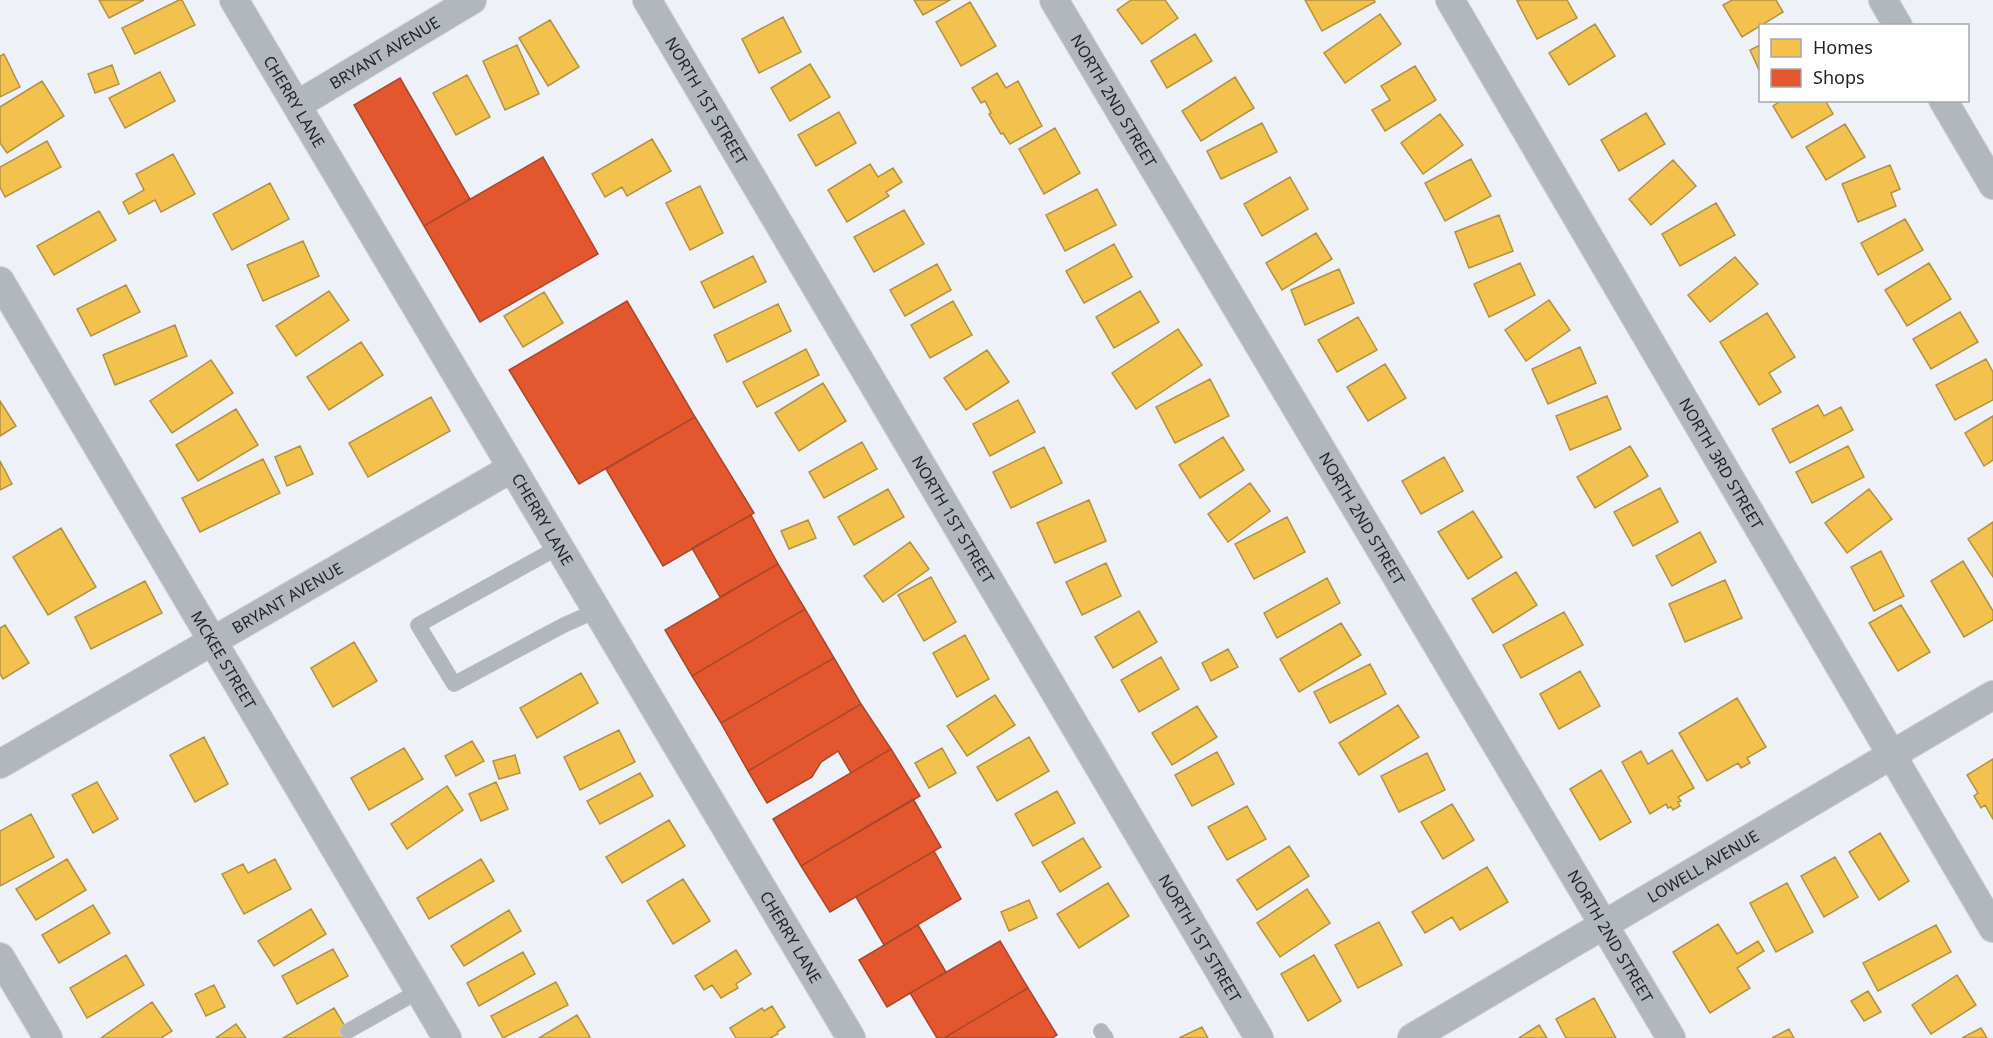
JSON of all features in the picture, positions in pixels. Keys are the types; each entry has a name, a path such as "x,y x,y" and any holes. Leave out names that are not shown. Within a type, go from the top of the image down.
{"street":[{"name":"CHERRY LANE","path":"234,0 851,1038"},
{"name":"BRYANT AVENUE","path":"297,105 472,0"},
{"name":"NORTH 1ST STREET","path":"647,0 1259,1038"},
{"name":"NORTH 2ND STREET","path":"1054,0 1671,1038"},
{"name":"NORTH 3RD STREET","path":"1450,0 1993,928"},
{"path":"1883,0 1897,24"},
{"path":"1944,102 1993,185"},
{"name":"MCKEE STREET","path":"0,281 447,1038"},
{"name":"BRYANT AVENUE","path":"0,764 512,468"},
{"name":"LOWELL AVENUE","path":"1412,1038 1993,694"},
{"path":"0,957 48,1038"}],"lane":[{"path":"559,547 418,625 454,684 564,625 598,610"},
{"path":"348,1031 420,991"}],"building: Homes":[{"path":"99,0 144,0 109,18"},
{"path":"182,0 195,25 135,54 122,28"},
{"path":"914,0 950,0 923,15"},
{"path":"1131,0 1165,0 1178,18 1142,44 1117,10"},
{"path":"1305,0 1374,0 1375,2 1322,31"},
{"path":"1567,0 1577,18 1537,39 1517,1"},
{"path":"1732,0 1776,0 1783,12 1763,24 1759,24 1759,27 1742,37 1723,5"},
{"path":"970,2 996,46 961,66 936,22"},
{"path":"1380,14 1401,44 1345,83 1324,53"},
{"path":"783,17 801,52 759,73 742,39"},
{"path":"550,20 579,67 548,86 519,38"},
{"path":"1595,24 1615,56 1569,85 1549,53"},
{"path":"1195,34 1212,61 1167,88 1151,61"},
{"path":"517,45 539,94 505,110 483,61"},
{"path":"1759,46 1759,70 1750,50"},
{"path":"4,54 20,87 0,97 0,56"},
{"path":"810,64 830,97 790,121 771,88"},
{"path":"112,65 119,84 95,93 88,74"},
{"path":"1415,66 1436,100 1385,131 1372,110 1390,100 1381,86"},
{"path":"160,72 175,101 125,128 109,98"},
{"path":"997,73 1006,88 1018,81 1042,126 1010,144 989,114 991,113 985,101 981,103 972,88"},
{"path":"467,75 490,117 456,135 433,93"},
{"path":"1235,77 1254,108 1201,141 1182,111"},
{"path":"42,81 64,116 7,153 0,143 0,107"},
{"path":"1779,102 1826,102 1833,114 1792,138 1773,106"},
{"path":"839,112 856,143 816,166 798,135"},
{"path":"1646,113 1665,144 1619,171 1601,140"},
{"path":"1440,114 1463,145 1423,174 1401,143"},
{"path":"1262,123 1277,152 1221,179 1207,151"},
{"path":"1845,124 1865,157 1826,180 1806,147"},
{"path":"1055,128 1080,173 1044,194 1019,149"},
{"path":"652,139 671,171 627,196 622,187 605,197 592,174"},
{"path":"47,141 61,167 5,197 0,187 0,167"},
{"path":"173,154 195,194 161,212 155,200 129,214 123,202 144,190 136,174"},
{"path":"1471,159 1491,196 1445,221 1425,183"},
{"path":"1673,160 1696,186 1651,225 1629,199"},
{"path":"870,164 878,177 893,168 902,182 886,192 889,196 847,222 828,190"},
{"path":"1890,165 1900,189 1891,193 1896,206 1858,222 1842,184"},
{"path":"1290,177 1308,209 1262,236 1244,204"},
{"path":"270,183 289,219 232,250 213,214"},
{"path":"700,186 723,233 690,250 666,203"},
{"path":"1097,189 1116,225 1065,251 1046,215"},
{"path":"1716,203 1735,235 1680,266 1662,234"},
{"path":"904,210 924,244 874,272 854,237"},
{"path":"99,211 116,240 54,275 37,246"},
{"path":"1499,215 1513,251 1469,268 1455,232"},
{"path":"1905,219 1923,250 1878,275 1861,243"},
{"path":"1316,233 1332,259 1282,290 1266,263"},
{"path":"303,241 319,276 263,301 247,265"},
{"path":"1114,244 1132,277 1084,303 1066,271"},
{"path":"753,256 766,282 714,308 701,282"},
{"path":"1735,257 1758,284 1710,322 1688,295"},
{"path":"1520,263 1535,295 1489,317 1474,284"},
{"path":"1929,263 1951,299 1907,326 1885,290"},
{"path":"937,264 951,290 905,316 890,290"},
{"path":"1339,269 1354,303 1305,325 1291,290"},
{"path":"126,285 140,312 91,336 77,309"},
{"path":"329,291 349,320 296,356 276,326"},
{"path":"1140,291 1159,322 1114,348 1096,317"},
{"path":"544,292 563,323 523,347 504,316"},
{"path":"1549,300 1570,330 1526,361 1505,330"},
{"path":"953,301 972,335 930,358 911,325"},
{"path":"778,304 791,331 727,362 714,335"},
{"path":"1960,312 1978,342 1931,369 1913,339"},
{"path":"1767,313 1795,357 1769,373 1781,392 1759,405 1720,342"},
{"path":"1358,317 1377,350 1337,372 1318,340"},
{"path":"175,325 187,356 115,385 103,355"},
{"path":"1178,329 1202,365 1136,409 1112,373"},
{"path":"361,342 383,375 329,410 307,377"},
{"path":"1580,347 1596,383 1548,404 1532,369"},
{"path":"806,349 819,375 757,407 743,382"},
{"path":"987,350 1009,382 966,410 944,378"},
{"path":"1986,359 1993,372 1993,400 1955,420 1936,385"},
{"path":"211,360 233,393 172,433 150,401"},
{"path":"1385,364 1406,398 1368,421 1347,387"},
{"path":"1210,379 1229,416 1175,443 1156,407"},
{"path":"823,383 846,421 799,451 775,413"},
{"path":"1607,396 1621,429 1570,450 1556,416"},
{"path":"431,397 450,431 368,477 349,443"},
{"path":"1018,400 1035,432 990,456 973,424"},
{"path":"0,401 16,426 0,436"},
{"path":"1818,405 1824,416 1841,407 1853,430 1790,463 1772,429"},
{"path":"236,409 258,445 198,481 176,445"},
{"path":"1993,416 1993,460 1984,466 1965,433"},
{"path":"1223,437 1244,470 1200,498 1179,465"},
{"path":"862,442 877,469 824,498 809,472"},
{"path":"300,446 313,474 287,486 275,457"},
{"path":"1630,446 1648,476 1595,508 1577,477"},
{"path":"1848,446 1864,477 1812,503 1796,472"},
{"path":"1044,447 1062,483 1011,508 993,472"},
{"path":"1444,457 1463,491 1421,514 1402,481"},
{"path":"263,459 280,493 200,532 182,498"},
{"path":"0,461 12,484 0,490"},
{"path":"1250,483 1270,511 1228,542 1208,514"},
{"path":"1660,488 1678,522 1633,546 1614,512"},
{"path":"888,489 904,517 854,545 838,517"},
{"path":"1869,489 1892,519 1847,553 1825,523"},
{"path":"1089,500 1106,541 1055,563 1037,523"},
{"path":"1473,511 1502,557 1468,579 1438,532"},
{"path":"1287,517 1305,552 1254,579 1235,544"},
{"path":"808,520 816,538 789,549 781,531"},
{"path":"1993,522 1993,577 1968,539"},
{"path":"61,528 96,587 48,615 13,557"},
{"path":"1700,532 1716,562 1672,586 1656,556"},
{"path":"910,542 929,569 883,602 864,576"},
{"path":"1881,551 1904,596 1874,611 1851,567"},
{"path":"1963,561 1993,611 1993,620 1964,637 1931,581"},
{"path":"1106,563 1121,596 1082,615 1066,582"},
{"path":"1516,572 1537,605 1493,633 1472,599"},
{"path":"931,577 956,622 924,641 898,595"},
{"path":"1327,578 1340,603 1277,638 1264,613"},
{"path":"1725,580 1742,618 1685,642 1669,604"},
{"path":"145,581 162,613 91,649 75,617"},
{"path":"1901,605 1930,652 1898,671 1869,623"},
{"path":"1139,611 1157,642 1113,668 1095,637"},
{"path":"1564,612 1583,645 1521,678 1503,645"},
{"path":"1341,623 1361,655 1299,692 1280,659"},
{"path":"5,625 29,663 3,679 0,674 0,628"},
{"path":"965,635 989,679 957,697 933,653"},
{"path":"354,642 377,681 333,707 311,668"},
{"path":"1228,649 1238,667 1211,681 1202,663"},
{"path":"1161,657 1179,689 1139,712 1121,680"},
{"path":"1370,664 1386,694 1330,723 1314,692"},
{"path":"1580,671 1600,706 1559,729 1540,694"},
{"path":"581,673 598,703 537,738 520,708"},
{"path":"995,695 1015,725 967,756 947,726"},
{"path":"1737,698 1766,747 1747,758 1750,763 1741,768 1738,763 1707,781 1679,733"},
{"path":"1398,705 1419,737 1359,775 1339,743"},
{"path":"1197,706 1217,737 1172,765 1152,733"},
{"path":"619,730 635,762 580,790 564,757"},
{"path":"204,737 228,784 195,802 170,755"},
{"path":"1029,737 1049,771 997,801 977,767"},
{"path":"472,741 484,761 456,776 445,756"},
{"path":"404,748 423,779 369,810 351,778"},
{"path":"942,748 956,773 929,788 915,763"},
{"path":"1672,750 1694,788 1678,797 1681,801 1678,802 1680,806 1673,810 1666,804 1650,814 1622,762 1641,751 1648,764"},
{"path":"1217,752 1234,784 1192,806 1175,775"},
{"path":"1427,753 1445,790 1399,812 1381,776"},
{"path":"515,755 520,773 499,779 493,761"},
{"path":"1993,759 1993,819 1985,805 1981,808 1974,796 1978,793 1967,775"},
{"path":"1601,770 1631,822 1600,840 1570,789"},
{"path":"640,773 653,796 600,824 587,801"},
{"path":"97,782 118,819 93,833 72,795"},
{"path":"496,782 508,809 481,821 469,794"},
{"path":"447,786 463,810 407,849 391,824"},
{"path":"1057,791 1075,823 1033,846 1015,814"},
{"path":"1452,804 1474,840 1443,859 1421,822"},
{"path":"1247,806 1266,839 1227,860 1208,827"},
{"path":"31,814 54,857 0,886 0,831"},
{"path":"669,820 685,846 622,883 606,857"},
{"path":"1880,833 1909,881 1879,900 1849,852"},
{"path":"1083,838 1101,867 1060,892 1042,862"},
{"path":"1289,846 1309,876 1257,910 1237,880"},
{"path":"1835,857 1858,897 1824,917 1801,876"},
{"path":"67,859 86,890 36,920 16,889"},
{"path":"275,859 291,889 244,914 222,874 243,864 248,873"},
{"path":"481,859 494,881 429,919 417,898"},
{"path":"1487,867 1508,902 1460,930 1452,917 1425,933 1412,912"},
{"path":"683,879 710,921 673,944 647,901"},
{"path":"1108,883 1129,916 1079,948 1057,914"},
{"path":"1787,883 1813,932 1776,952 1750,903"},
{"path":"1307,889 1330,923 1280,957 1257,923"},
{"path":"1029,900 1037,918 1009,931 1001,912"},
{"path":"93,905 110,933 59,963 42,935"},
{"path":"311,909 326,934 274,966 258,941"},
{"path":"509,910 521,931 464,966 451,946"},
{"path":"1379,922 1402,965 1358,988 1335,945"},
{"path":"1718,924 1737,954 1758,941 1764,951 1737,968 1750,988 1710,1013 1673,952"},
{"path":"1936,925 1951,952 1878,991 1863,963"},
{"path":"333,949 348,976 297,1004 282,976"},
{"path":"736,950 751,974 736,984 738,988 721,998 712,985 704,990 695,976"},
{"path":"523,952 535,974 479,1006 467,983"},
{"path":"126,955 144,985 87,1018 70,988"},
{"path":"1314,955 1341,1001 1308,1021 1281,974"},
{"path":"1957,975 1976,1005 1931,1034 1912,1005"},
{"path":"556,982 568,1005 503,1038 491,1016"},
{"path":"214,985 225,1007 206,1016 195,994"},
{"path":"1868,991 1881,1012 1864,1021 1851,1001"},
{"path":"1594,998 1616,1038 1566,1038 1556,1019"},
{"path":"152,1002 172,1031 161,1038 101,1038"},
{"path":"772,1006 785,1027 777,1032 778,1034 770,1038 736,1038 730,1028 762,1008 764,1011"},
{"path":"334,1008 352,1038 283,1038"},
{"path":"577,1015 590,1037 539,1038"},
{"path":"236,1024 246,1038 216,1038"},
{"path":"1539,1025 1547,1038 1519,1038"},
{"path":"1202,1027 1208,1038 1179,1038"},
{"path":"1981,1028 1987,1038 1962,1038"},
{"path":"1789,1029 1794,1038 1772,1038"}],"building: Shops":[{"path":"400,78 470,199 424,226 354,105"},
{"path":"543,157 598,254 480,322 424,226"},
{"path":"627,301 695,417 579,484 509,370"},
{"path":"695,417 754,513 663,566 606,469"},
{"path":"751,515 778,564 720,597 692,548"},
{"path":"778,564 805,609 692,676 665,630"},
{"path":"805,609 834,658 721,723 692,676"},
{"path":"834,658 861,704 748,771 721,723"},
{"path":"861,704 891,749 851,773 838,751 821,762 812,777 767,803 748,771"},
{"path":"891,749 920,796 801,866 773,819"},
{"path":"913,799 941,847 830,912 801,866"},
{"path":"934,851 961,899 884,945 856,897"},
{"path":"918,925 946,972 887,1007 859,960"},
{"path":"1000,941 1028,988 944,1038 937,1038 910,993"},
{"path":"1028,988 1057,1035 1052,1038 944,1038"}]}
